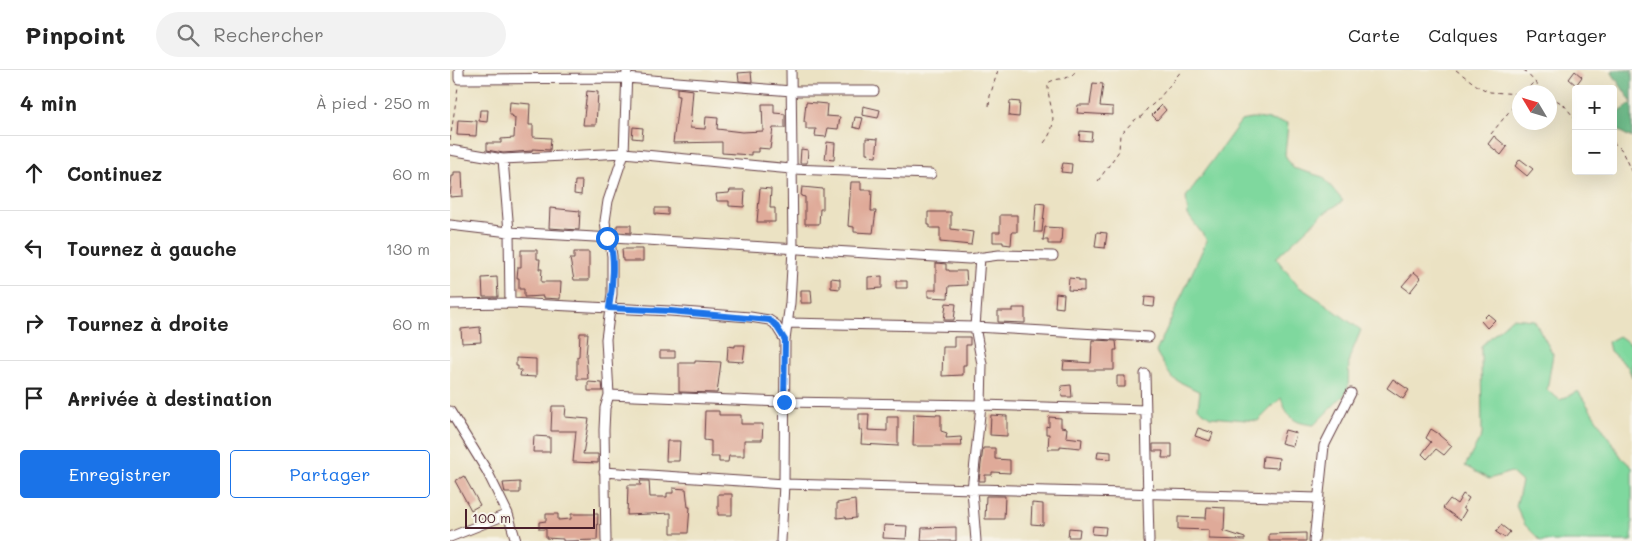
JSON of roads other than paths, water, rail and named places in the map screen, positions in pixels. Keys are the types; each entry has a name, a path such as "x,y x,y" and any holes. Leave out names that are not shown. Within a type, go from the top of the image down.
{"street":[{"path":"781,541 784,484 785,340 793,249 791,169 792,70"},
{"path":"459,74 627,74 792,91 874,91"},
{"path":"606,541 604,423 605,408 609,395 606,339 612,294 612,256 605,221 608,201 624,153 627,74"},
{"path":"450,150 503,159 624,153 791,169 931,174"},
{"path":"503,159 509,232 510,303"},
{"path":"450,224 509,232 970,259 999,254 1053,256"},
{"path":"976,541 972,490 981,405 982,364 975,328 980,257"},
{"path":"450,304 510,303 670,311 762,319 775,324 785,340"},
{"path":"788,323 975,328 1150,337"},
{"path":"1145,374 1149,541"},
{"path":"1314,541 1324,446 1352,393"},
{"path":"609,395 784,402 1146,410"},
{"path":"450,410 487,471 508,514 516,541"},
{"path":"604,472 784,484 1319,498"},
{"path":"450,537 508,514"}]}
